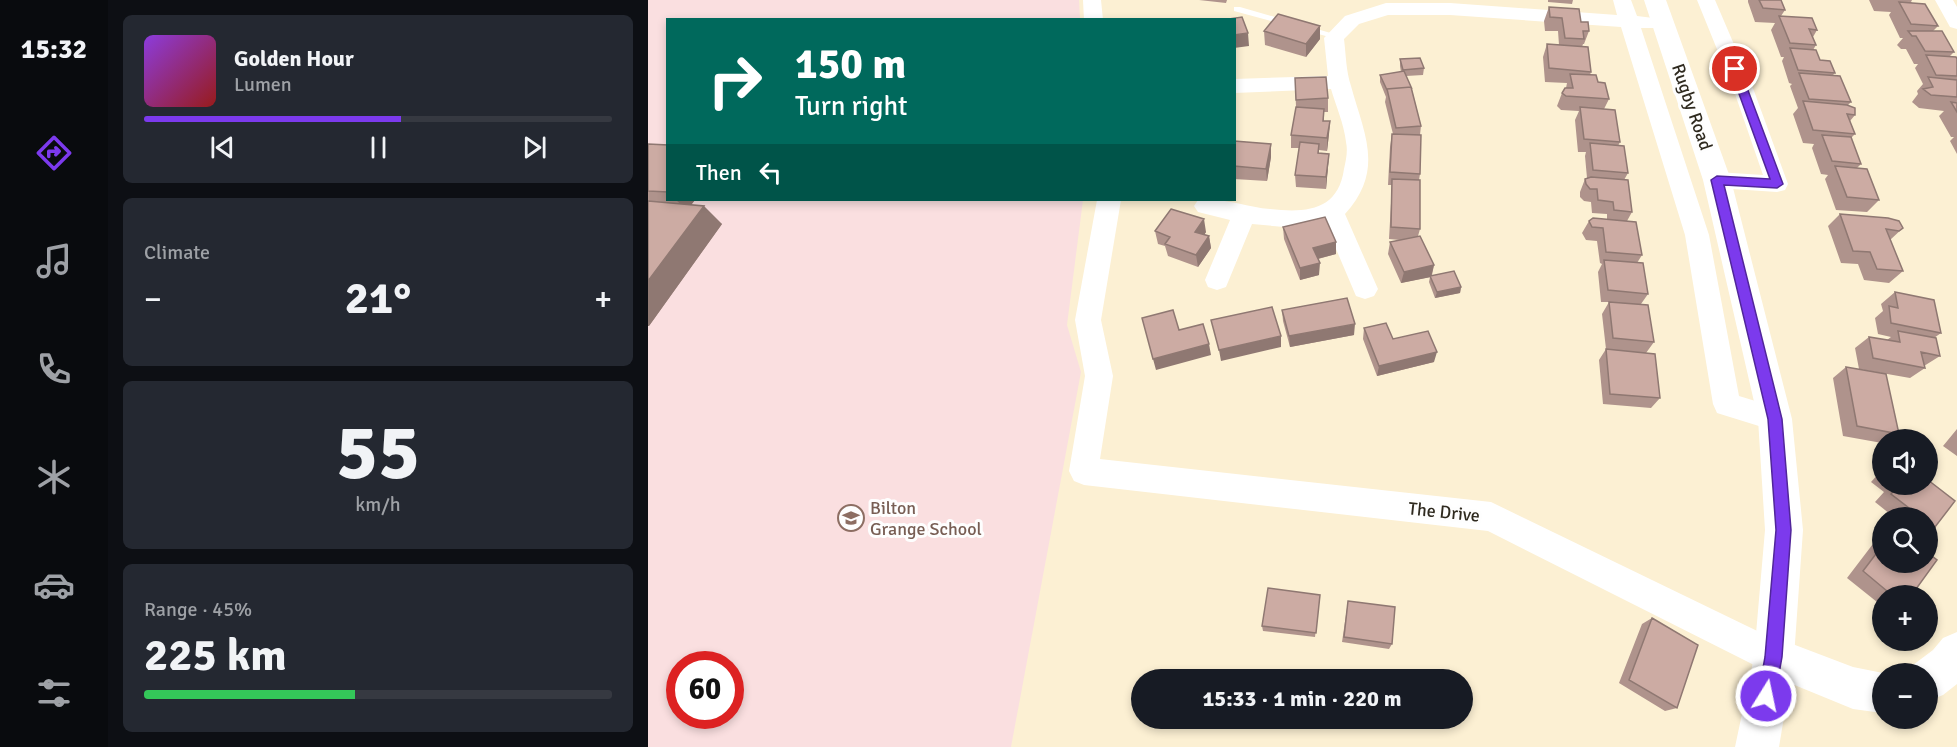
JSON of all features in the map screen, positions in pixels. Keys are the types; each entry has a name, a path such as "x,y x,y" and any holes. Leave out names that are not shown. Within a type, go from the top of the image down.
{"main road":[{"name":"Rugby Road","path":"1659,12 1717,180 1775,419 1784,530 1774,657 1757,747"},
{"path":"1938,672 1948,665 1957,652"},
{"path":"1774,657 1853,688 1872,691"}],"street":[{"path":"1092,0 1094,18"},
{"path":"1706,0 1744,90 1780,191 1717,180"},
{"path":"1944,0 1957,23"},
{"path":"1206,206 1273,219 1309,219 1332,211 1345,202 1354,183 1358,144 1340,82 1334,38 1352,20 1384,4 1450,9 1659,12"},
{"path":"1625,11 1697,235 1727,404 1775,419"},
{"path":"1236,86 1340,82"},
{"name":"The Drive","path":"1109,201 1088,320 1099,376 1084,471 1491,517 1774,657"},
{"path":"1332,211 1365,289"},
{"path":"1217,280 1245,213"}],"lane":[{"path":"1237,9 1336,36"}],"shaded area":[{"name":"Bilton Grange School","path":"648,0 1079,0 1080,18 666,18 666,201 1083,201 1067,325 1081,372 1011,747 648,747"}],"building":[{"path":"1759,0 1781,0 1785,10 1763,8"},
{"path":"1899,2 1925,4 1938,26 1911,24"},
{"path":"1549,7 1579,9 1581,22 1588,22 1589,31 1583,31 1584,39 1565,38 1562,18 1550,17"},
{"path":"1278,14 1320,26 1306,44 1264,31"},
{"path":"1779,16 1812,18 1817,30 1809,29 1816,45 1790,43"},
{"path":"1242,17 1248,33 1236,35 1235,18"},
{"path":"1908,31 1942,31 1954,52 1925,51 1916,36 1912,36"},
{"path":"1547,44 1588,47 1591,72 1549,68"},
{"path":"1790,48 1816,50 1820,60 1830,61 1835,73 1798,70"},
{"path":"1926,55 1956,57 1957,76 1936,75"},
{"path":"1420,58 1424,68 1403,70 1400,59"},
{"path":"1404,71 1412,89 1411,87 1387,90 1380,75"},
{"path":"1799,73 1840,76 1851,102 1809,99"},
{"path":"1570,74 1596,75 1598,82 1605,83 1609,99 1566,96 1562,93 1565,88 1573,88"},
{"path":"1326,77 1328,98 1296,100 1295,78"},
{"path":"1928,77 1957,80 1957,97 1931,95 1923,89 1933,87"},
{"path":"1411,87 1421,126 1396,128 1387,89"},
{"path":"1803,101 1847,105 1855,108 1855,115 1847,114 1855,134 1813,130"},
{"path":"1951,102 1957,103 1957,112"},
{"path":"1296,107 1324,109 1323,121 1330,121 1327,138 1291,135"},
{"path":"1580,107 1615,110 1620,142 1584,139"},
{"path":"1392,134 1421,135 1420,174 1390,172"},
{"path":"1822,135 1851,137 1861,164 1832,161"},
{"path":"1236,141 1271,144 1266,169 1236,166"},
{"path":"1300,142 1319,144 1318,153 1329,154 1326,177 1295,175"},
{"path":"1590,143 1624,146 1628,173 1593,170"},
{"path":"648,144 666,145 666,192 648,191"},
{"path":"1835,166 1867,169 1879,200 1847,197"},
{"path":"1591,177 1628,180 1632,212 1614,210 1613,202 1598,200 1597,189 1590,189 1586,184 1585,179"},
{"path":"1392,179 1420,180 1420,229 1391,227"},
{"path":"648,201 704,206 648,281"},
{"path":"1171,209 1204,219 1195,232 1209,236 1196,255 1165,244 1170,237 1155,231"},
{"path":"1840,214 1899,221 1903,228 1899,231 1886,229 1903,271 1877,269 1870,252 1853,251"},
{"path":"1325,217 1336,242 1313,248 1320,263 1300,268 1283,227"},
{"path":"1593,218 1636,222 1642,255 1606,252 1603,228 1592,227 1589,221"},
{"path":"1420,236 1434,265 1404,272 1390,242"},
{"path":"1604,260 1643,263 1648,294 1608,290"},
{"path":"1454,271 1461,287 1437,292 1430,276"},
{"path":"1895,292 1934,300 1941,333 1891,323 1889,306 1898,308"},
{"path":"1347,298 1355,324 1289,336 1282,310"},
{"path":"1609,302 1648,305 1654,342 1613,338"},
{"path":"1272,307 1281,336 1219,350 1211,320"},
{"path":"1173,310 1179,330 1203,324 1209,344 1153,359 1142,318"},
{"path":"1386,323 1393,339 1428,331 1437,352 1379,366 1364,328"},
{"path":"1898,331 1936,338 1940,356 1921,352 1925,368 1873,358 1869,337 1900,342"},
{"path":"1606,349 1655,354 1660,398 1610,394"},
{"path":"1846,367 1886,374 1898,429 1873,429 1857,426"},
{"path":"1938,488 1955,501 1938,523 1938,507 1908,507 1892,495 1938,495"},
{"path":"1872,559 1872,573 1928,573 1919,585 1880,585 1863,571"},
{"path":"1268,588 1320,595 1316,633 1262,626"},
{"path":"1348,601 1395,607 1392,644 1344,637"},
{"path":"1652,618 1698,645 1677,708 1629,680"}],"place":[{"name":"Bilton Grange School","path":"851,518"}],"route":[{"path":"1735,69 1777,184 1717,180 1775,419 1784,530 1774,657 1766,696"}]}
